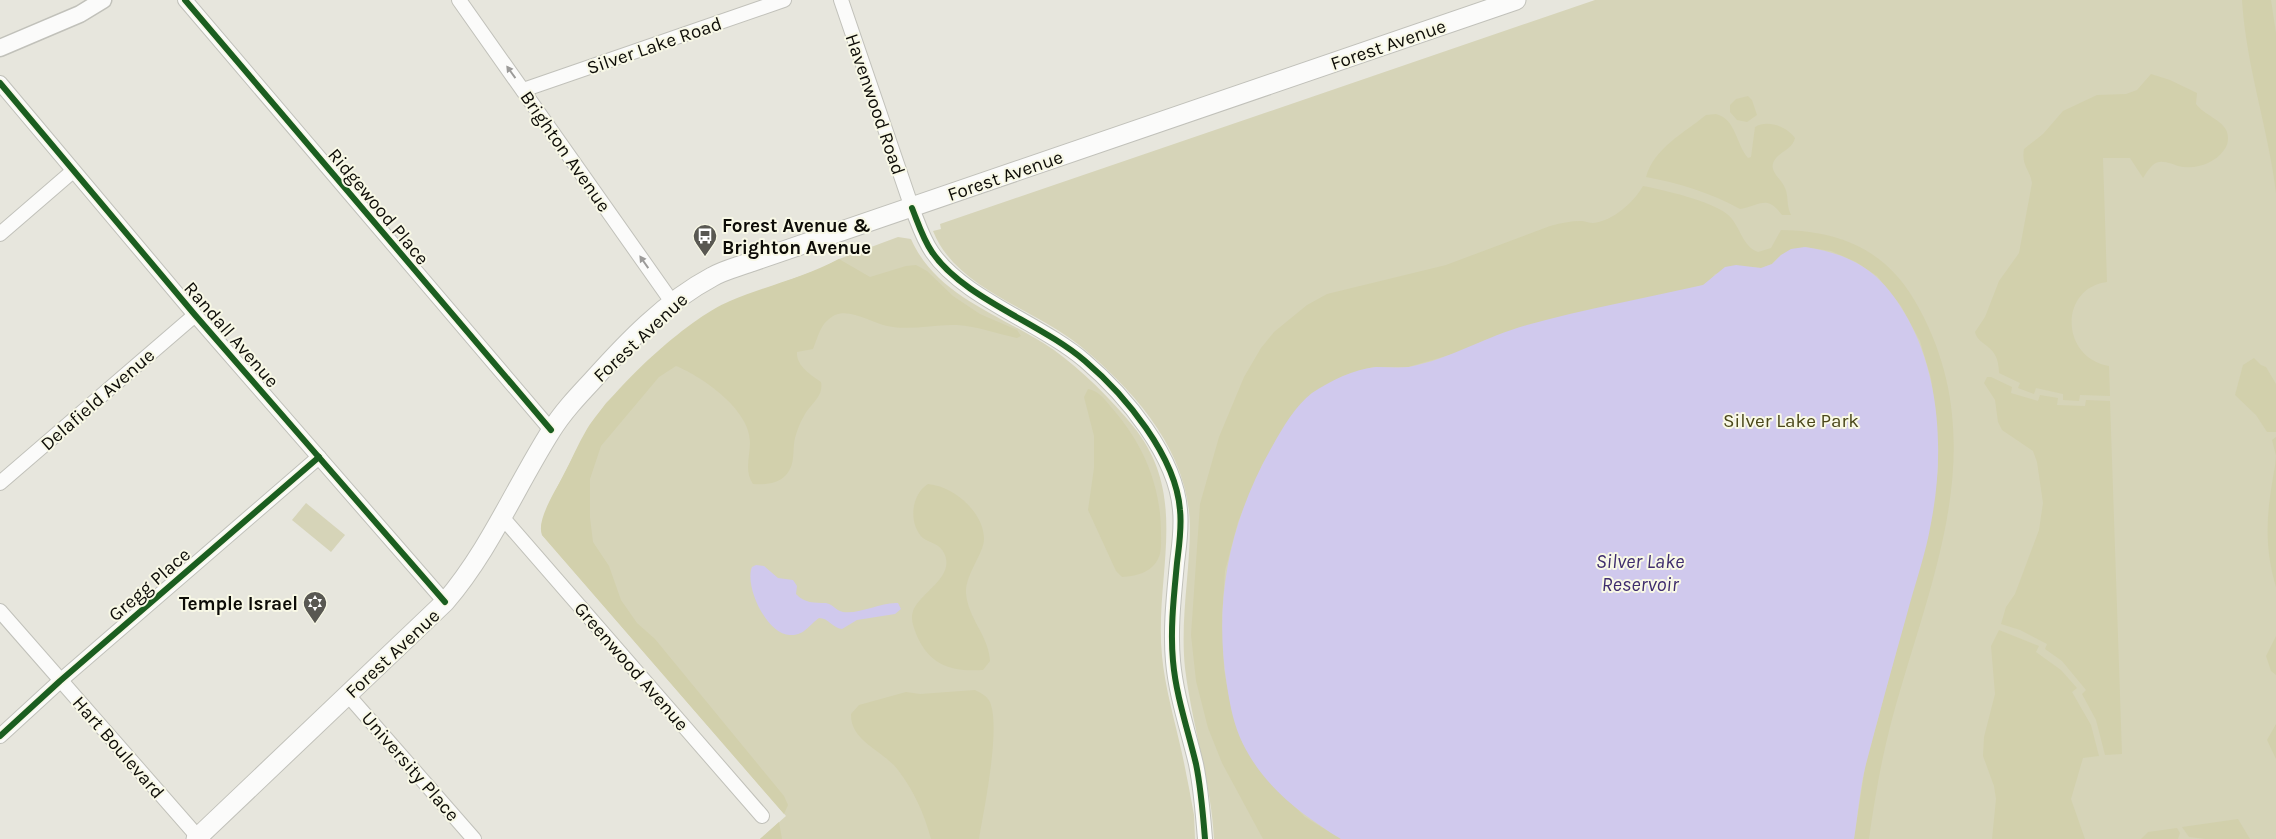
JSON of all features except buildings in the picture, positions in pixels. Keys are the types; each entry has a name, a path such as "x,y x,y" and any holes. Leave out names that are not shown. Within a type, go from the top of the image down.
{"main road":[{"name":"Forest Avenue","path":"199,839 445,602 482,554 551,430 570,405 613,357 672,302 713,276 1506,1"}],"street":[{"path":"0,48 80,14 103,0"},
{"name":"Ridgewood Place","path":"185,0 551,430"},
{"name":"Brighton Avenue","path":"459,0 672,302"},
{"name":"Silver Lake Road","path":"524,90 784,0"},
{"name":"Havenwood Road","path":"841,0 912,208 930,250 952,275 972,289 1057,339 1085,361 1111,386 1164,458 1178,494 1180,511 1174,596 1173,661 1196,765 1205,839"},
{"name":"Randall Avenue","path":"0,83 195,315 445,602"},
{"path":"0,234 74,171"},
{"name":"Delafield Avenue","path":"0,483 195,315"},
{"name":"Gregg Place","path":"0,736 60,681 319,457"},
{"name":"Greenwood Avenue","path":"502,517 762,816"},
{"name":"Hart Boulevard","path":"0,611 199,839"},
{"name":"University Place","path":"348,694 474,839"}],"green space":[{"name":"Silver Lake Park","path":"1595,0 2276,0 2276,839 1214,839 1209,796 1185,668 1184,614 1190,543 1187,498 1180,472 1169,447 1138,402 1099,363 1079,345 1060,332 977,283 959,268 944,251 933,231 941,229 940,224"},
{"path":"898,237 911,239 923,259 937,276 955,291 1054,350 1075,367 1106,396 1133,426 1151,453 1161,481 1166,509 1161,626 1163,668 1194,815 1195,839 760,839 786,816 542,535 541,526 550,501 587,430 606,403 666,346 696,322 729,302 820,269 839,259"},
{"path":"306,503 345,535 331,552 292,520"}],"shaded area":[{"path":"2242,0 2271,0 2276,33 2276,193 2268,145 2252,73"},
{"path":"2151,74 2170,80 2197,93 2196,104 2222,124 2227,132 2228,142 2220,155 2204,165 2184,167 2159,162 2150,168 2143,178 2130,158 2103,158 2107,282 2091,287 2080,297 2074,309 2072,323 2074,337 2081,350 2093,360 2109,366 2110,396 2080,395 2079,401 2063,400 2063,394 2036,388 2034,394 2018,388 2020,383 1999,373 1996,356 1980,341 1975,332 1985,317 1999,281 2019,253 2032,183 2024,160 2024,149 2043,134 2063,111 2097,95 2126,94 2137,90"},
{"path":"1748,96 1752,100 1757,115 1747,122 1737,120 1730,112 1730,105 1736,99"},
{"path":"1716,114 1723,117 1732,126 1748,158 1751,157 1755,127 1766,124 1777,125 1795,138 1790,147 1773,162 1773,170 1785,188 1791,215 1782,215 1767,203 1740,209 1694,189 1646,177 1650,167 1663,149 1706,115"},
{"path":"1643,186 1687,197 1720,209 1735,223 1748,245 1758,252 1771,248 1781,230 1804,231 1825,235 1845,240 1863,249 1879,259 1908,290 1920,310 1942,363 1952,416 1953,468 1946,521 1935,573 1889,731 1869,839 1854,839 1865,767 1931,523 1938,470 1936,413 1931,378 1920,341 1901,306 1877,276 1856,262 1831,251 1805,247 1781,255 1772,264 1761,268 1750,267 1715,274 1710,281 1703,285 1485,340 1460,352 1408,367 1373,367 1343,376 1311,394 1262,465 1238,522 1225,571 1222,617 1224,669 1232,712 1242,742 1259,770 1305,817 1341,839 1263,839 1222,763 1208,728 1196,681 1191,635 1200,504 1219,437 1244,377 1261,348 1274,332 1307,305 1327,294 1446,265 1565,222 1582,221 1593,223 1608,219 1622,210"},
{"path":"839,259 870,277 906,266 916,265 927,271 953,296 980,314 1017,330 1021,336 1017,338 980,328 957,325 913,328 887,326 847,313 835,315 823,326 813,349 797,352 797,357 802,366 821,382 820,392 799,427 789,471 783,478 766,484 753,484 750,479 748,469 750,442 748,430 734,407 711,386 676,366 659,377 601,446 590,479 590,518 593,542 609,566 621,600 637,623 655,639 784,796 788,805 784,814 542,535 541,529 544,513 587,429 614,394 632,375 672,339 712,310 730,301 813,271"},
{"path":"2254,358 2266,367 2276,384 2276,432 2267,432 2256,415 2235,395 2243,365"},
{"path":"1987,377 2012,387 2011,393 2038,401 2040,395 2058,398 2057,405 2085,406 2086,400 2110,401 2122,754 2105,755 2096,720 2082,694 2086,690 2062,661 2045,649 2047,644 2020,630 2001,624 2006,607 2015,594 2039,530 2043,503 2037,462 2033,451 2002,430 1998,422 1995,400 1984,383"},
{"path":"1088,389 1101,396 1132,435 1141,450 1154,482 1160,515 1160,553 1151,568 1138,575 1122,577 1116,571 1088,510 1094,468 1094,436 1084,397"},
{"path":"2276,437 2276,456 2272,440"},
{"path":"2276,456 2276,587 2269,556 2268,512"},
{"path":"928,484 938,486 957,495 973,510 983,529 983,545 968,579 966,593 970,611 989,652 990,661 983,670 962,670 944,665 922,646 914,627 913,611 922,597 941,577 945,570 946,562 942,550 923,538 915,525 915,502 922,489"},
{"path":"1999,630 2039,646 2036,652 2061,670 2077,688 2072,692 2091,725 2099,756 2083,758 2071,799 2085,839 1992,839 1996,799 1994,786 1983,756 1984,737 1995,694 1991,646"},
{"path":"2276,636 2276,675 2271,671 2266,656"},
{"path":"975,690 986,696 990,702 994,730 988,789 979,839 931,839 922,811 909,786 892,763 861,738 852,723 851,714 859,705 906,692 920,694"},
{"path":"2276,724 2276,759 2267,740"},
{"path":"2238,819 2250,839 2189,837 2182,827"},
{"path":"779,822 782,839 760,839"},
{"path":"2177,828 2180,833 2178,839 2141,839 2148,832"}],"water":[{"name":"Silver Lake Reservoir","path":"1805,247 1840,255 1854,261 1878,279 1899,303 1919,342 1927,367 1937,419 1938,472 1929,534 1866,764 1854,839 1341,839 1285,799 1252,760 1237,730 1227,686 1222,622 1224,591 1229,561 1236,531 1246,502 1258,473 1273,445 1295,410 1306,398 1326,384 1359,370 1376,367 1409,367 1439,359 1527,325 1703,285 1725,267 1736,265 1761,268 1772,264 1791,249"},
{"path":"756,565 764,566 778,578 793,580 797,586 796,594 810,602 826,603 843,612 857,611 891,603 898,603 901,609 895,614 857,620 842,629 819,618 799,634 781,633 766,618 754,597 750,575 752,567"}],"cycle path":[{"path":"185,0 551,430"},
{"path":"0,83 195,315 445,602"},
{"path":"912,208 929,247 946,268 982,297 1047,334 1085,361 1132,409 1159,448 1169,469 1176,489 1181,517 1173,612 1173,661 1179,700 1198,773 1205,839"},
{"path":"0,736 60,681 319,457"}],"place":[{"name":"Forest Avenue & Brighton Avenue","path":"705,257"},
{"name":"Temple Israel","path":"315,624"}]}
